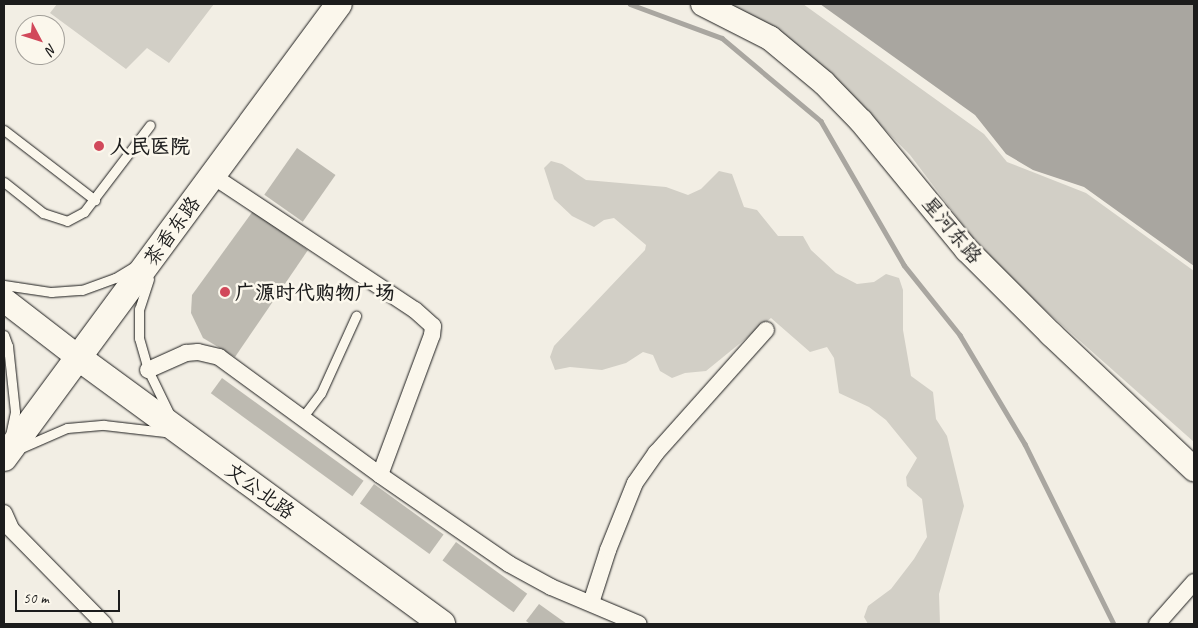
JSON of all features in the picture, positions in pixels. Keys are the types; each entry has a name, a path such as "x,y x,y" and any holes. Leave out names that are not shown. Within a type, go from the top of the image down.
{"main road":[{"name":"茶香东路","path":"4,457 339,4"},
{"name":"文公北路","path":"79,358 442,624"}],"street":[{"name":"星河东路","path":"703,4 770,38 824,83 861,121 968,250 1051,334 1194,470"},
{"path":"213,176 416,310 433,326 432,334 380,475"},
{"path":"4,300 79,358"},
{"path":"591,604 608,550 636,484 656,453 766,330"},
{"path":"148,370 186,353 209,354 236,368 380,475 509,564 551,587 639,624"},
{"path":"4,513 11,529 104,624"},
{"path":"1157,624 1194,582"}],"lane":[{"path":"4,182 44,213 67,221 84,212 95,200 150,125"},
{"path":"4,130 95,200"},
{"path":"4,285 51,292 82,290 115,278 156,252"},
{"path":"156,252 139,309 139,338 148,370 162,402 183,434"},
{"path":"302,418 321,393 356,316"},
{"path":"4,335 8,346 15,412 4,457"},
{"path":"4,457 43,436 67,428 104,425 183,434"}],"shaded area":[{"path":"57,4 214,4 169,63 147,48 126,69 65,24 65,15 53,15 50,13"},
{"path":"721,4 803,4 984,134 1007,162 1086,193 1194,271 1194,442 992,263 910,155 850,94"},
{"path":"820,4 1194,4 1194,266 1084,187 1033,170 1006,154 975,115"},
{"path":"551,161 562,164 586,180 666,187 688,195 701,189 719,171 732,174 744,207 757,210 778,236 803,236 811,250 836,273 857,284 874,282 886,274 899,278 903,290 903,330 911,376 933,392 936,419 947,436 964,506 939,594 940,624 868,624 864,617 868,606 891,589 914,559 927,537 922,499 907,486 906,477 917,458 886,420 869,407 839,393 834,358 827,347 810,352 771,318 706,371 685,373 672,378 660,371 653,355 643,352 626,363 602,370 570,367 555,370 550,357 554,346 645,250 646,245 614,218 604,220 594,227 572,216 554,199 544,168"}],"building":[{"path":"297,148 336,175 303,222 264,195"},
{"path":"253,211 308,250 235,357 203,338 191,313 192,295"},
{"path":"222,378 364,481 352,496 211,393"},
{"path":"374,484 444,535 429,554 360,503"},
{"path":"456,542 527,594 514,612 442,561"},
{"path":"539,604 567,624 530,624 526,621"}],"waterway":[{"path":"630,4 722,38 821,121 904,265 960,335 1025,444 1114,624"}],"place":[{"name":"人民医院","path":"99,146"},
{"name":"广源时代购物广场","path":"225,292"}]}
